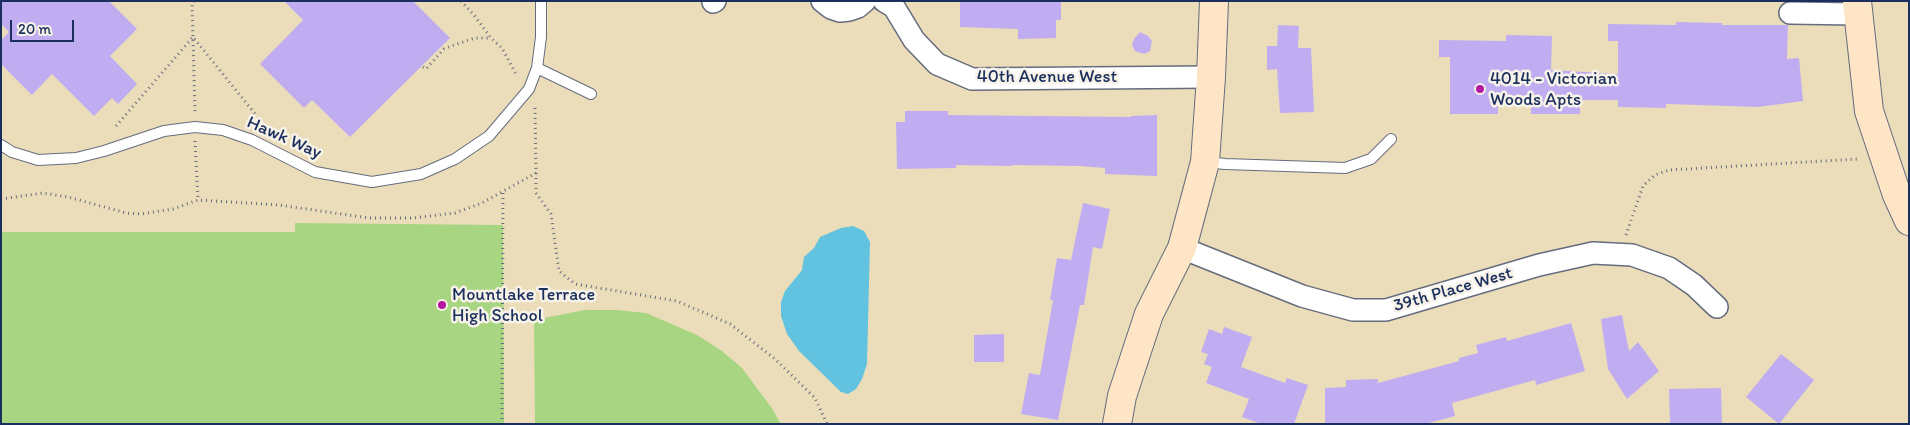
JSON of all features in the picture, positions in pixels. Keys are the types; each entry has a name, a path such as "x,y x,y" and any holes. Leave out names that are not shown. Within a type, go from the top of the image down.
{"street":[{"path":"822,1 831,8 840,10 858,7 865,1"},
{"name":"40th Avenue West","path":"884,1 894,7 914,40 937,64 972,79 1212,76"},
{"path":"1117,424 1122,396 1149,314 1182,248 1205,162 1212,76 1214,1"},
{"path":"1790,13 1857,8 1869,111 1897,195 1909,221"},
{"name":"39th Place West","path":"1182,248 1302,296 1353,310 1386,310 1539,265 1593,253 1632,255 1669,268 1694,285 1717,307"}],"lane":[{"name":"Hawk Way","path":"1,145 12,152 38,160 76,158 104,151 164,131 195,127 223,130 252,140 315,172 372,182 421,174 455,159 489,136 529,89 537,68 541,37 541,1"},
{"path":"537,68 591,94"},
{"path":"1205,162 1344,168 1371,159 1391,139"}],"path":[{"path":"461,1 491,38 502,48 514,71 529,89 536,109 536,193 551,214 560,270 575,284 677,302 730,324 775,359 815,398 826,424"},
{"path":"192,2 198,200"},
{"path":"193,37 256,115"},
{"path":"116,126 193,37"},
{"path":"422,67 426,70 444,49 451,46 475,38 491,38"},
{"path":"1625,236 1643,186 1655,175 1669,170 1858,159"},
{"path":"1,198 43,193 68,197 112,210 141,214 173,210 198,200 279,205 369,218 413,218 455,213 482,203 536,173"},
{"path":"502,424 503,191"}],"green space":[{"path":"295,223 503,225 504,424 1,424 1,232 295,232"},
{"path":"585,310 617,310 646,313 697,335 722,351 742,368 771,407 781,424 535,424 534,320"}],"water":[{"path":"853,226 864,231 870,242 867,364 856,389 848,394 841,392 799,351 787,334 781,316 781,302 785,291 802,270 804,257 814,248 820,237 841,228"}],"building":[{"path":"1,1 109,1 137,29 110,56 137,84 118,104 112,98 94,116 52,74 32,95 1,64 1,40 9,32 1,24"},
{"path":"284,1 413,1 450,38 350,137 312,100 304,108 260,64 303,20"},
{"path":"960,1 1061,1 1061,20 1056,20 1056,38 1018,39 1018,29 960,27"},
{"path":"1676,22 1722,23 1722,25 1788,25 1787,59 1799,58 1803,101 1758,107 1666,104 1666,108 1618,107 1618,100 1580,100 1580,114 1531,114 1531,99 1498,99 1498,114 1450,114 1450,57 1439,57 1439,40 1506,41 1506,35 1552,36 1551,70 1618,74 1618,41 1608,41 1608,24 1676,25"},
{"path":"1278,25 1299,26 1298,48 1311,48 1314,112 1280,113 1277,69 1267,70 1267,46 1277,46"},
{"path":"1140,32 1148,36 1152,41 1150,51 1144,54 1135,51 1132,45"},
{"path":"905,111 948,111 948,115 1131,117 1157,115 1157,176 1105,174 1105,168 1080,166 956,165 956,168 897,169 896,122 905,122"},
{"path":"1083,203 1110,209 1102,249 1093,247 1084,305 1080,305 1058,420 1021,414 1029,373 1040,375 1053,300 1050,300 1057,258 1071,260"},
{"path":"1622,315 1629,351 1638,342 1659,371 1627,399 1608,369 1601,319"},
{"path":"1571,323 1585,371 1536,385 1535,380 1452,403 1455,416 1425,424 1325,424 1325,388 1346,387 1346,380 1378,379 1378,383 1459,361 1459,358 1478,353 1476,345 1506,337 1507,341"},
{"path":"1224,327 1252,337 1241,367 1285,383 1287,378 1308,385 1294,424 1261,424 1242,417 1249,399 1206,383 1212,367 1204,364 1208,354 1201,352 1209,329 1222,334"},
{"path":"1004,334 1004,362 974,362 974,335"},
{"path":"1781,354 1814,380 1779,424 1746,397"},
{"path":"1721,388 1722,424 1670,424 1669,389"}],"place":[{"name":"4014 - Victorian Woods Apts","path":"1480,89"},
{"name":"Mountlake Terrace High School","path":"442,305"}]}
